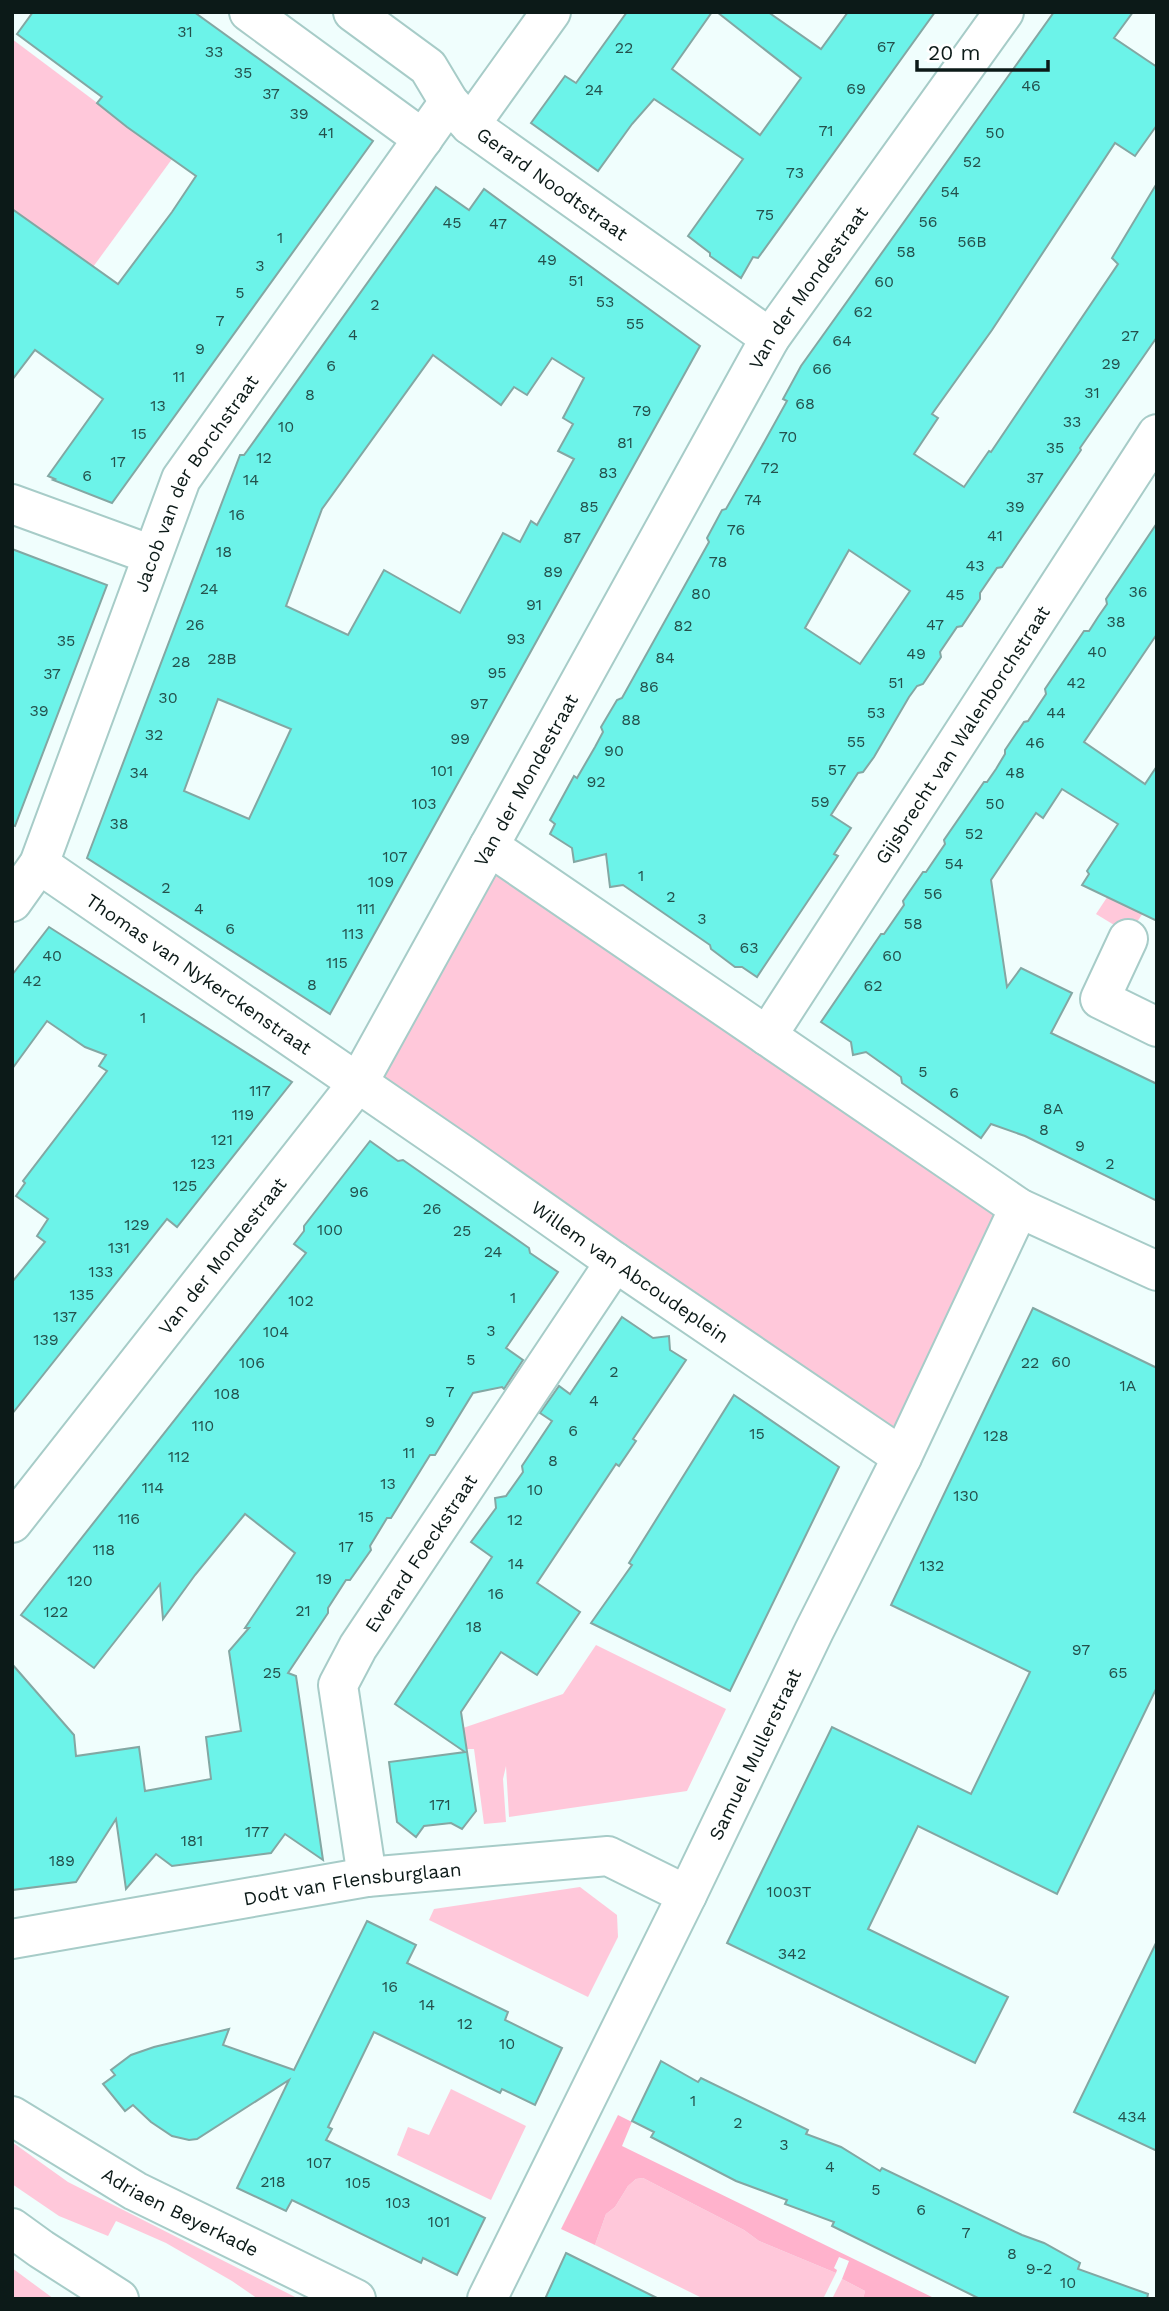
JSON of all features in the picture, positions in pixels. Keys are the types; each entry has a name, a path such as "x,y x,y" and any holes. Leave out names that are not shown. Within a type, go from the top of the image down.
{"street":[{"path":"249,12 423,139"},
{"name":"Gerard Noodtstraat","path":"353,12 428,67 459,113 771,338"},
{"name":"Jacob van der Borchstraat","path":"12,902 39,864 181,479 423,139 459,113 551,12"},
{"name":"Van der Mondestraat","path":"12,1523 358,1083 771,338 1004,12"},
{"name":"Gijsbrecht van Walenborchstraat","path":"767,1036 1157,434"},
{"path":"12,504 152,555"},
{"path":"489,846 1019,1208 1157,1272"},
{"name":"Thomas van Nykerckenstraat","path":"39,864 358,1083"},
{"path":"1128,939 1100,999 1157,1027"},
{"name":"Willem van Abcoudeplein","path":"358,1083 902,1457"},
{"name":"Samuel Mullerstraat","path":"487,2299 902,1457 1019,1208"},
{"name":"Everard Foeckstraat","path":"367,1877 338,1685 358,1647 615,1262"},
{"name":"Dodt van Flensburglaan","path":"12,1939 367,1877 608,1856 687,1895"},
{"name":"Adriaen Beyerkade","path":"12,2116 135,2191 356,2299"},
{"path":"12,2228 119,2299"}],"shaded area":[{"path":"12,39 172,159 93,267 12,209"},
{"path":"1157,822 1157,892 1129,934 1096,914"},
{"path":"489,846 1019,1208 902,1457 358,1083"},
{"path":"596,1645 726,1709 687,1791 509,1817 506,1766 503,1779 506,1822 484,1824 474,1749 467,1749 463,1728 563,1694"},
{"path":"580,1887 617,1915 618,1937 588,1997 429,1920 434,1909"},
{"path":"451,2089 526,2126 491,2200 397,2155 408,2127 429,2135"},
{"path":"618,2115 632,2122 622,2146 936,2299 863,2299 865,2291 842,2279 849,2261 839,2257 834,2268 836,2273 759,2241 744,2230 643,2178 636,2179 628,2186 615,2207 606,2214 595,2245 561,2229"},
{"path":"12,2142 68,2182 299,2299 258,2299 166,2243 116,2221 108,2236 59,2216 12,2184"},
{"path":"643,2178 744,2230 759,2241 836,2273 823,2299 704,2299 595,2245 606,2214 615,2207 628,2186 636,2179"},
{"path":"12,2268 54,2299 12,2299"},
{"path":"842,2279 865,2291 863,2299 832,2299"}],"building":[{"path":"33,12 194,12 373,141 112,503 48,476 103,399 35,350 12,380 12,209 118,284 196,176 127,127 97,103 102,97 17,34"},
{"path":"627,12 712,12 672,69 760,135 801,78 717,12 768,12 821,49 848,12 935,12 758,258 753,257 741,278 688,236 743,159 654,99 598,171 531,123 565,76 576,83"},
{"path":"1054,12 1133,12 1114,38 1157,67 1157,125 1135,156 1115,143 992,330 932,414 938,418 914,454 964,487 989,451 991,452 1118,264 1112,258 1157,183 1157,337 1002,567 997,568 980,593 980,599 962,626 957,627 940,652 941,657 923,684 917,686 909,697 874,757 863,772 858,773 831,815 851,828 834,854 838,856 757,977 742,967 735,967 711,949 710,945 623,885 610,887 606,854 574,862 572,848 550,834 555,824 550,820 574,776 577,778 595,747 603,732 601,727 617,700 622,698 709,542 707,538 722,510 726,509 787,401 783,399 801,366","holes":["849,550 910,591 860,664 805,628"]},
{"path":"436,187 469,210 484,189 700,346 330,1014 87,858 240,455 244,455","holes":["433,355 501,405 514,387 527,395 552,358 584,378 563,418 573,424 558,451 574,459 537,525 531,521 520,542 503,533 460,613 384,570 348,635 286,606 322,509","218,699 291,729 249,819 184,791"]},
{"path":"1157,523 1157,634 1084,742 1145,784 1157,766 1157,921 1082,885 1089,874 1087,871 1118,824 1062,789 1043,818 1036,813 991,880 1007,987 1021,968 1072,993 1051,1033 1157,1084 1157,1201 1025,1136 991,1124 981,1138 902,1083 901,1077 866,1052 853,1055 851,1042 821,1022 904,905 903,901 923,872 926,872 945,844 944,840 984,782 987,782 996,769 1005,750 1046,694 1045,689 1084,631 1089,631 1107,604 1106,599"},
{"path":"12,549 107,585 15,826 12,825"},
{"path":"49,927 292,1082 177,1227 167,1219 12,1414 12,1282 45,1242 37,1236 48,1219 16,1196 25,1183 23,1181 107,1071 99,1066 106,1055 85,1047 47,1021 12,1069 12,975"},
{"path":"370,1141 398,1161 403,1160 529,1248 530,1253 558,1272 506,1348 523,1360 504,1389 502,1387 473,1393 435,1455 430,1455 391,1518 387,1518 370,1546 371,1550 350,1580 346,1580 328,1608 328,1613 288,1673 296,1676 323,1860 285,1834 271,1853 172,1866 156,1854 126,1889 116,1819 76,1882 12,1890 12,1664 74,1735 76,1756 139,1747 145,1791 211,1779 206,1737 241,1731 229,1651 249,1628 245,1628 295,1553 245,1514 163,1619 160,1584 94,1668 21,1615 306,1253 294,1244 304,1231 304,1226"},
{"path":"1033,1308 1157,1368 1157,1687 1057,1894 918,1826 868,1929 1008,1997 975,2063 727,1943 832,1727 971,1794 1030,1672 891,1605"},
{"path":"622,1317 653,1338 669,1336 670,1350 686,1360 633,1439 636,1441 619,1466 616,1464 537,1583 580,1612 537,1675 501,1652 461,1712 476,1811 462,1829 451,1823 424,1826 416,1837 397,1822 389,1762 465,1752 395,1704 492,1557 471,1542 496,1508 495,1498 506,1496 552,1421 540,1413 559,1386 570,1394"},
{"path":"734,1395 839,1467 730,1691 591,1623 632,1565 629,1563"},
{"path":"367,1921 416,1945 407,1963 508,2012 505,2020 562,2048 535,2105 502,2089 500,2093 374,2032 328,2127 332,2129 326,2140 485,2218 457,2275 423,2258 421,2263 292,2200 286,2211 237,2188 289,2080 197,2139 189,2140 172,2136 151,2122 133,2105 125,2111 103,2084 115,2075 111,2070 131,2055 229,2029 223,2045 294,2070"},
{"path":"1157,1941 1157,2151 1074,2112"},
{"path":"661,2061 698,2082 701,2078 808,2130 806,2134 841,2147 880,2171 882,2168 1044,2243 1080,2263 1078,2269 1148,2294 1147,2299 980,2299 832,2226 834,2222 785,2204 787,2200 736,2181 651,2137 654,2132 632,2121"},
{"path":"566,2253 659,2299 545,2299"}]}
